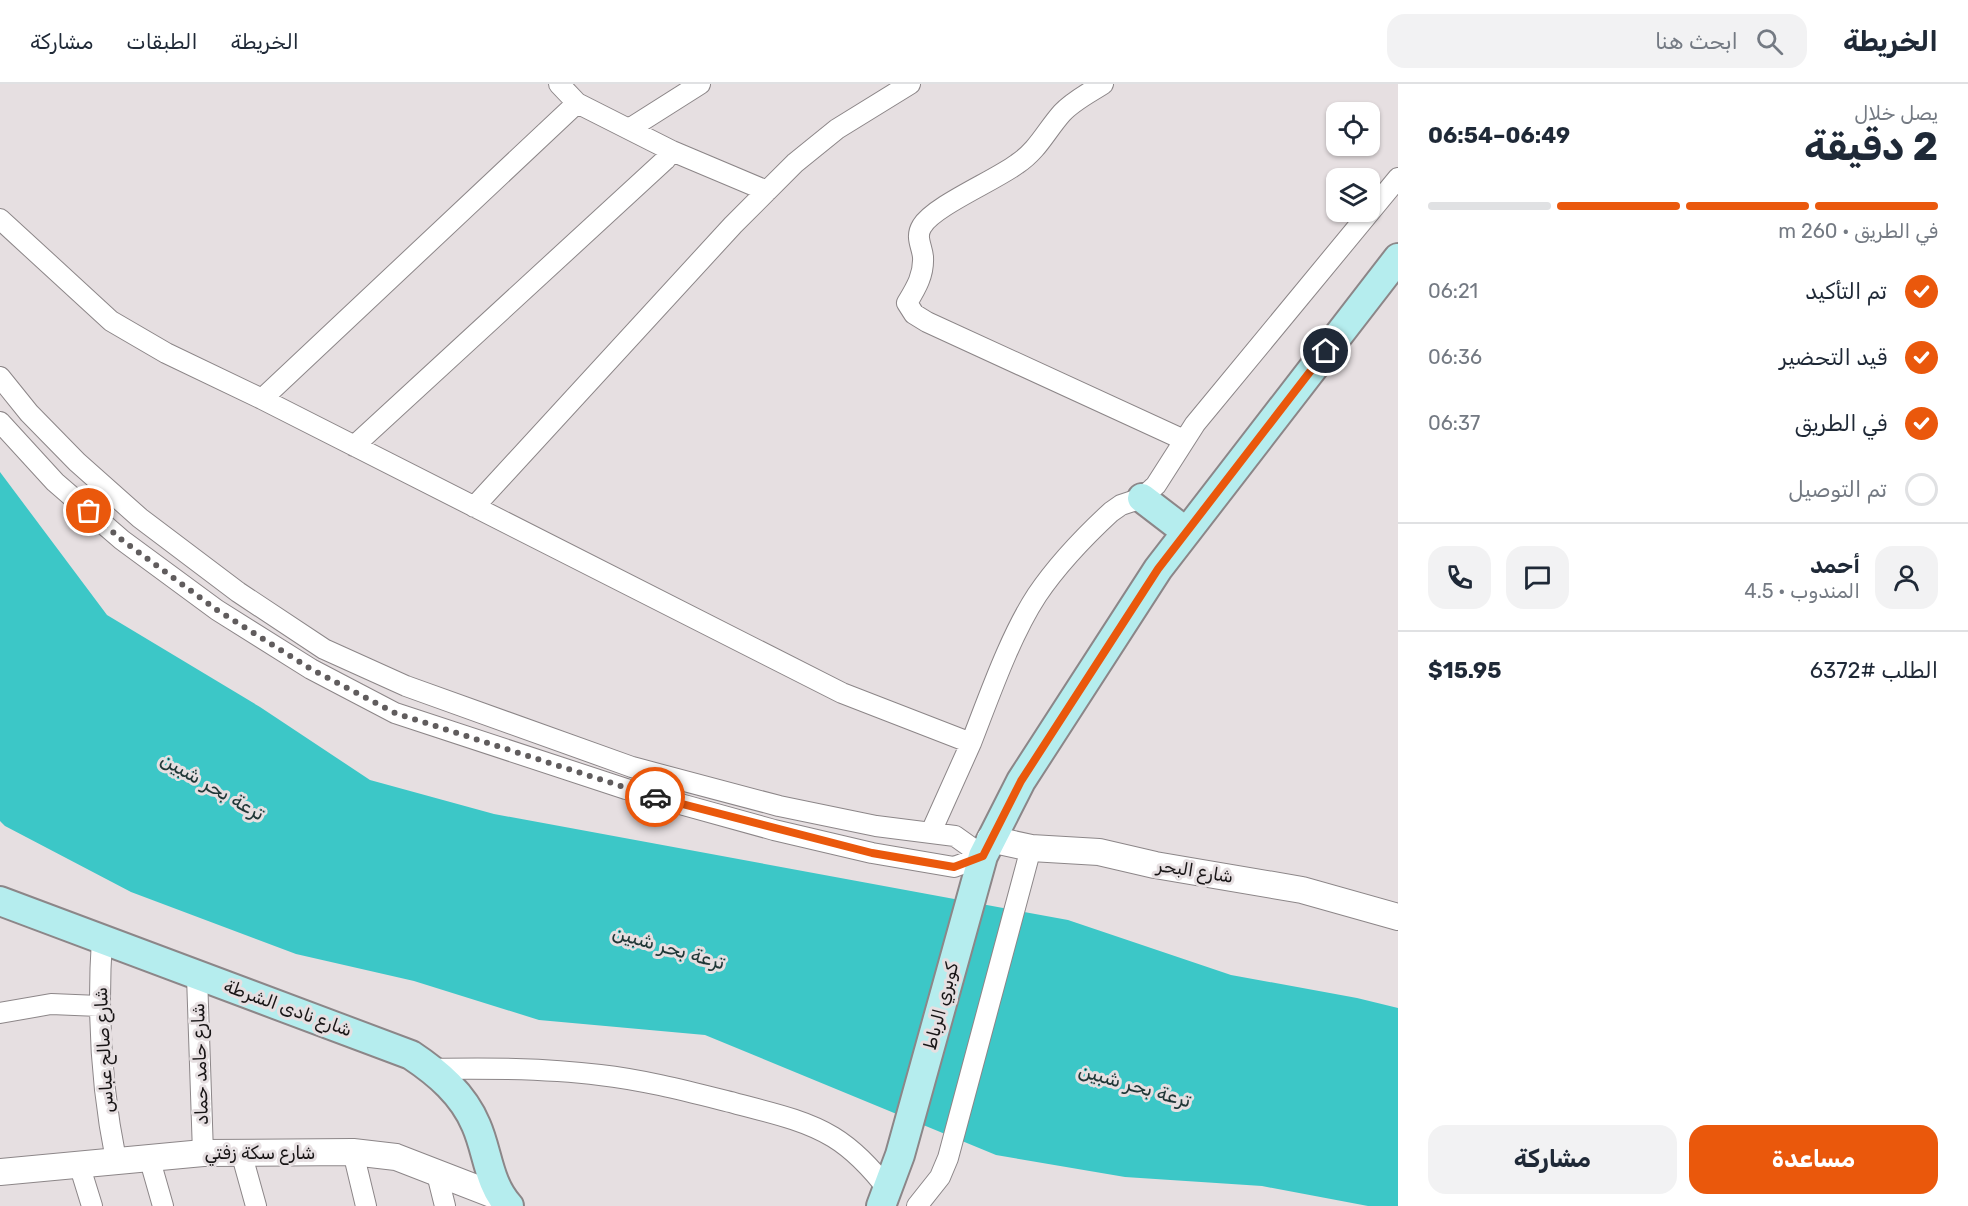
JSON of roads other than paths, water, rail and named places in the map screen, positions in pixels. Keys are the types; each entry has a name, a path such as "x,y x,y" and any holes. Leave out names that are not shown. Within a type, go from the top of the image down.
{"main road":[{"name":"كوبري الرباط","path":"891,1201 903,1146 986,847 1021,781 1158,569 1162,514 1398,258"},
{"name":"شارع نادى الشرطة","path":"0,901 197,976 389,1044 431,1068 466,1105 477,1126 492,1177 511,1203"}],"street":[{"path":"559,84 577,103 672,151 766,191"},
{"path":"629,129 700,84"},
{"path":"474,507 766,191 809,148 910,84"},
{"path":"1103,84 1073,102 1061,114 1036,150 992,181 941,207 928,219 921,227 918,238 923,256 921,278 907,303 915,314 927,322 1184,440"},
{"path":"262,399 577,103"},
{"path":"354,446 665,160 672,151"},
{"path":"931,832 990,694 1036,596 1058,567 1111,512 1121,505 1162,514 1168,470 1184,440 1398,178"},
{"path":"0,219 111,321 166,353 262,399 842,693 971,743"},
{"path":"0,377 29,413 77,462 140,518 238,592 324,649 406,686 632,767 779,806 876,826 955,836 986,847"},
{"path":"0,422 55,482 122,540 217,610 311,669 395,713 626,789 795,835 872,853 954,867 986,847"},
{"name":"شارع البحر","path":"986,847 1100,852 1155,865 1302,890 1398,917"},
{"path":"917,1206 940,1177 948,1158 1031,848"},
{"name":"شارع صالح عباس","path":"102,939 99,1006 102,1073 116,1160"},
{"name":"شارع حامد حماد","path":"197,976 203,1153"},
{"path":"0,1013 51,1004 99,1006"},
{"path":"431,1068 516,1069 600,1075 645,1082 765,1111 809,1125 833,1137 860,1158 891,1201"},
{"path":"241,1152 256,1206"},
{"path":"353,1152 366,1206"},
{"name":"شارع سكة زفتي","path":"0,1172 203,1153 353,1152 396,1157 436,1170 511,1203"},
{"path":"149,1157 163,1206"},
{"path":"79,1164 92,1206"},
{"path":"436,1170 446,1206"}],"water":[{"name":"ترعة بحر شبين","path":"0,472 107,615 260,707 370,780 494,814 1068,920 1231,975 1357,998 1398,1008 1398,1206 1368,1206 1262,1186 1125,1177 996,1155 705,1035 539,1020 414,981 296,954 131,892 5,826 0,821"}]}
